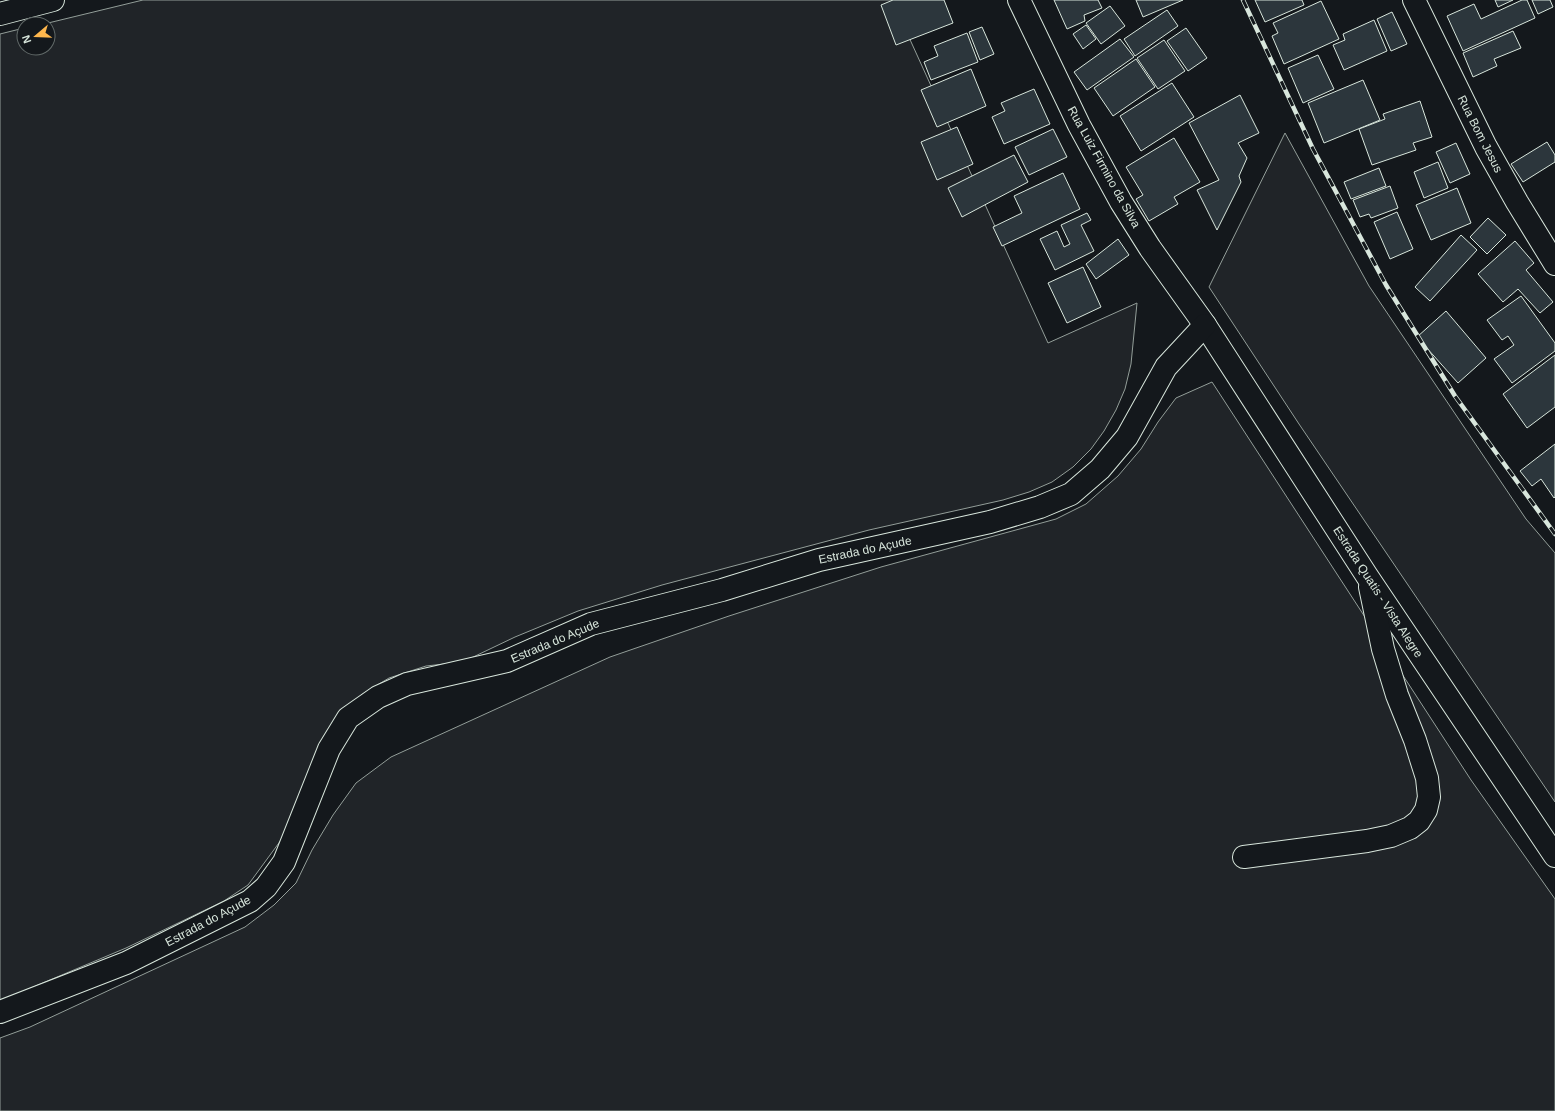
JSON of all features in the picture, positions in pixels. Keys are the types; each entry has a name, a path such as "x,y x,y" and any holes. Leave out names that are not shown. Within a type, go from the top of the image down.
{"street":[{"path":"0,14 53,0"},
{"name":"Rua Luiz Firmino da Silva","path":"1019,0 1079,125 1121,202 1150,248 1205,324"},
{"name":"Rua Bom Jesus","path":"1414,0 1486,147 1517,202 1555,264"},
{"name":"Estrada Quatis - Vista Alegre","path":"1205,324 1367,576 1555,856"},
{"name":"Estrada do Açude","path":"0,1012 126,963 250,901 266,887 284,862 329,749 348,718 378,697 407,684 507,662 591,624 722,590 819,560 990,522 1040,507 1070,494 1100,469 1127,437 1166,368 1205,324"},
{"path":"1244,857 1367,841 1391,836 1410,828 1419,821 1426,810 1429,797 1427,778 1382,649 1367,576"}],"shaded area":[{"path":"143,0 892,0 1048,343 1137,303 1131,364 1125,389 1116,410 1104,431 1091,449 1073,467 1052,482 1029,492 1003,500 869,530 662,585 578,611 515,637 469,659 453,663 426,666 389,678 364,693 345,709 284,836 248,885 224,901 126,948 0,1001 0,34 16,30 16,56 56,56 56,21"},
{"path":"1285,133 1369,286 1526,519 1555,553 1555,802 1299,424 1209,287"},
{"path":"1212,382 1471,780 1555,899 1555,1111 0,1111 0,1038 30,1027 245,927 274,905 296,883 312,850 333,815 356,783 391,757 610,657 729,616 881,567 1056,519 1086,504 1118,476 1141,449 1158,422 1176,398"}],"building":[{"path":"893,0 944,0 953,23 896,45 881,5"},
{"path":"1054,0 1098,0 1102,8 1084,15 1085,21 1067,29"},
{"path":"1136,0 1183,0 1143,17"},
{"path":"1255,0 1302,0 1304,5 1265,22"},
{"path":"1495,0 1513,0 1498,7"},
{"path":"1522,0 1527,0 1535,18 1463,51 1447,16 1474,4 1481,19"},
{"path":"1532,0 1550,0 1553,7 1538,14"},
{"path":"1321,1 1339,39 1284,64 1272,36 1278,33 1273,23"},
{"path":"1110,6 1125,26 1101,44 1086,23"},
{"path":"1167,10 1178,26 1135,56 1124,39"},
{"path":"1392,12 1407,44 1391,51 1377,19"},
{"path":"1374,20 1387,51 1344,70 1333,45 1345,40 1343,34"},
{"path":"1086,25 1096,39 1083,49 1073,34"},
{"path":"982,27 994,54 980,60 969,32"},
{"path":"1186,28 1207,58 1188,71 1167,41"},
{"path":"1513,31 1521,48 1494,59 1497,66 1473,77 1463,53"},
{"path":"967,33 978,62 931,80 924,62 938,56 934,46"},
{"path":"1120,39 1134,57 1087,90 1074,72"},
{"path":"1164,40 1185,71 1158,89 1137,58"},
{"path":"1318,55 1334,89 1303,103 1288,68"},
{"path":"1136,59 1155,87 1113,116 1094,88"},
{"path":"971,69 986,106 937,127 921,90"},
{"path":"1363,80 1380,120 1324,143 1308,103"},
{"path":"1172,83 1194,117 1141,151 1120,116"},
{"path":"1034,89 1050,124 1004,144 992,117 1005,111 1001,103"},
{"path":"1240,95 1259,133 1238,143 1247,158 1239,176 1241,182 1217,230 1197,190 1219,180 1189,123"},
{"path":"1420,101 1432,137 1413,143 1416,150 1372,165 1359,129 1385,119 1383,114"},
{"path":"957,127 973,164 937,180 921,142"},
{"path":"1053,129 1067,157 1029,175 1015,147"},
{"path":"1174,138 1200,182 1174,197 1178,204 1149,221 1136,199 1143,195 1126,167"},
{"path":"1547,142 1555,155 1555,162 1523,182 1511,164"},
{"path":"1456,143 1470,174 1450,183 1436,152"},
{"path":"1014,155 1028,182 962,217 948,188"},
{"path":"1438,162 1448,188 1424,198 1414,172"},
{"path":"1379,168 1386,186 1351,199 1344,182"},
{"path":"1063,173 1080,209 1002,246 993,227 1022,213 1014,196"},
{"path":"1390,186 1398,208 1371,218 1369,214 1360,217 1353,200"},
{"path":"1457,188 1471,223 1431,240 1416,205"},
{"path":"1397,212 1413,249 1390,259 1374,222"},
{"path":"1087,213 1091,220 1081,225 1094,251 1055,270 1040,239 1057,231 1064,247 1070,244 1061,225"},
{"path":"1488,218 1506,235 1487,254 1470,237"},
{"path":"1461,235 1477,250 1430,301 1415,287"},
{"path":"1118,239 1129,255 1096,279 1086,264"},
{"path":"1515,241 1534,263 1526,270 1553,302 1540,313 1518,289 1503,302 1478,274"},
{"path":"1083,267 1101,307 1067,323 1048,283"},
{"path":"1521,296 1555,343 1555,351 1512,383 1494,359 1514,345 1508,336 1502,340 1487,320"},
{"path":"1446,311 1486,358 1458,383 1417,337"},
{"path":"1555,355 1555,407 1527,428 1503,394"},
{"path":"1555,444 1554,498 1541,479 1532,486 1520,471"}],"railway":[{"path":"1243,0 1313,149 1386,285 1455,396 1555,534"}]}
